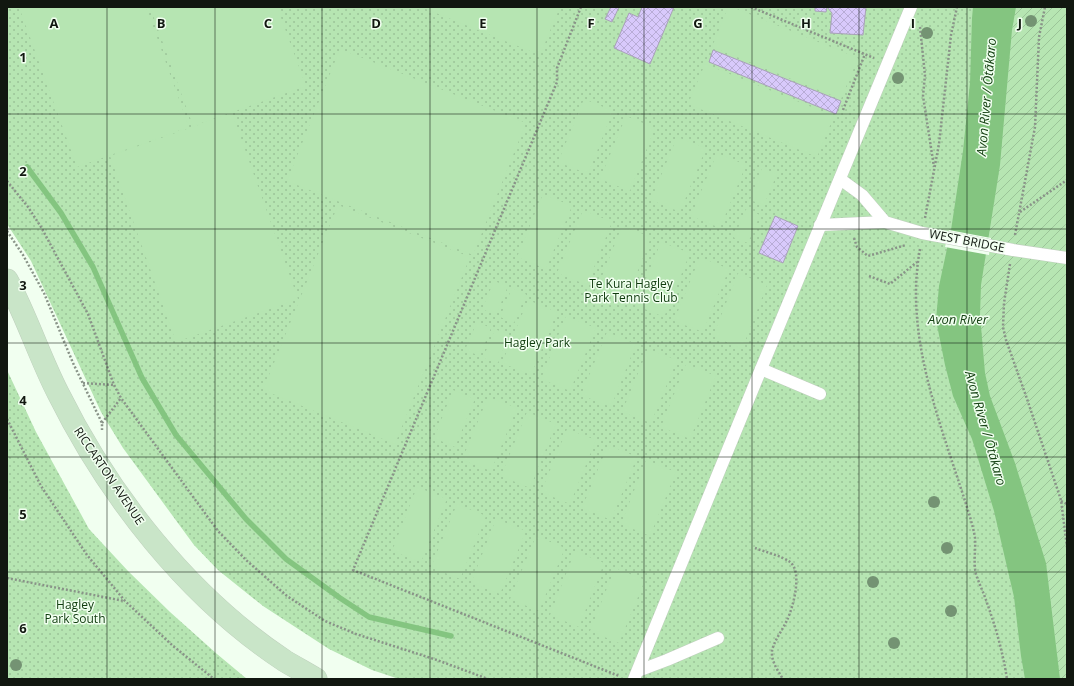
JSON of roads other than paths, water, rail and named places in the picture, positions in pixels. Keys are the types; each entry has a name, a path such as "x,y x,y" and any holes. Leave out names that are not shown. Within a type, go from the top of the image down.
{"main road":[{"name":"RICCARTON AVENUE","path":"7,280 58,394 88,446 125,504 157,544 194,586 225,615 285,661 316,679"}],"lane":[{"path":"632,676 911,7"},
{"path":"840,179 862,196 885,222"},
{"path":"820,225 885,222"},
{"name":"WEST BRIDGE","path":"885,222 922,233 1013,250 1067,258"},
{"path":"761,369 820,394"},
{"path":"632,676 718,638"}],"water":[{"name":"Avon River","path":"973,7 1016,7 1012,30 1000,165 981,285 980,315 985,373 990,396 1015,463 1046,563 1060,679 1025,679 1014,597 994,511 972,439 953,396 936,320 939,286 951,230 963,151 970,83"}],"waterway":[{"path":"27,167 61,213 93,267 142,378 176,435 246,519 286,559 369,617 451,636"}],"water label":[{"name":"Avon River / Ōtākaro","path":"986,97"},
{"name":"Avon River / Ōtākaro","path":"986,428"}],"park label":[{"name":"Te Kura Hagley Park Tennis Club","path":"631,291"},
{"name":"Hagley Park","path":"537,343"},
{"name":"Hagley Park South","path":"75,612"}]}
